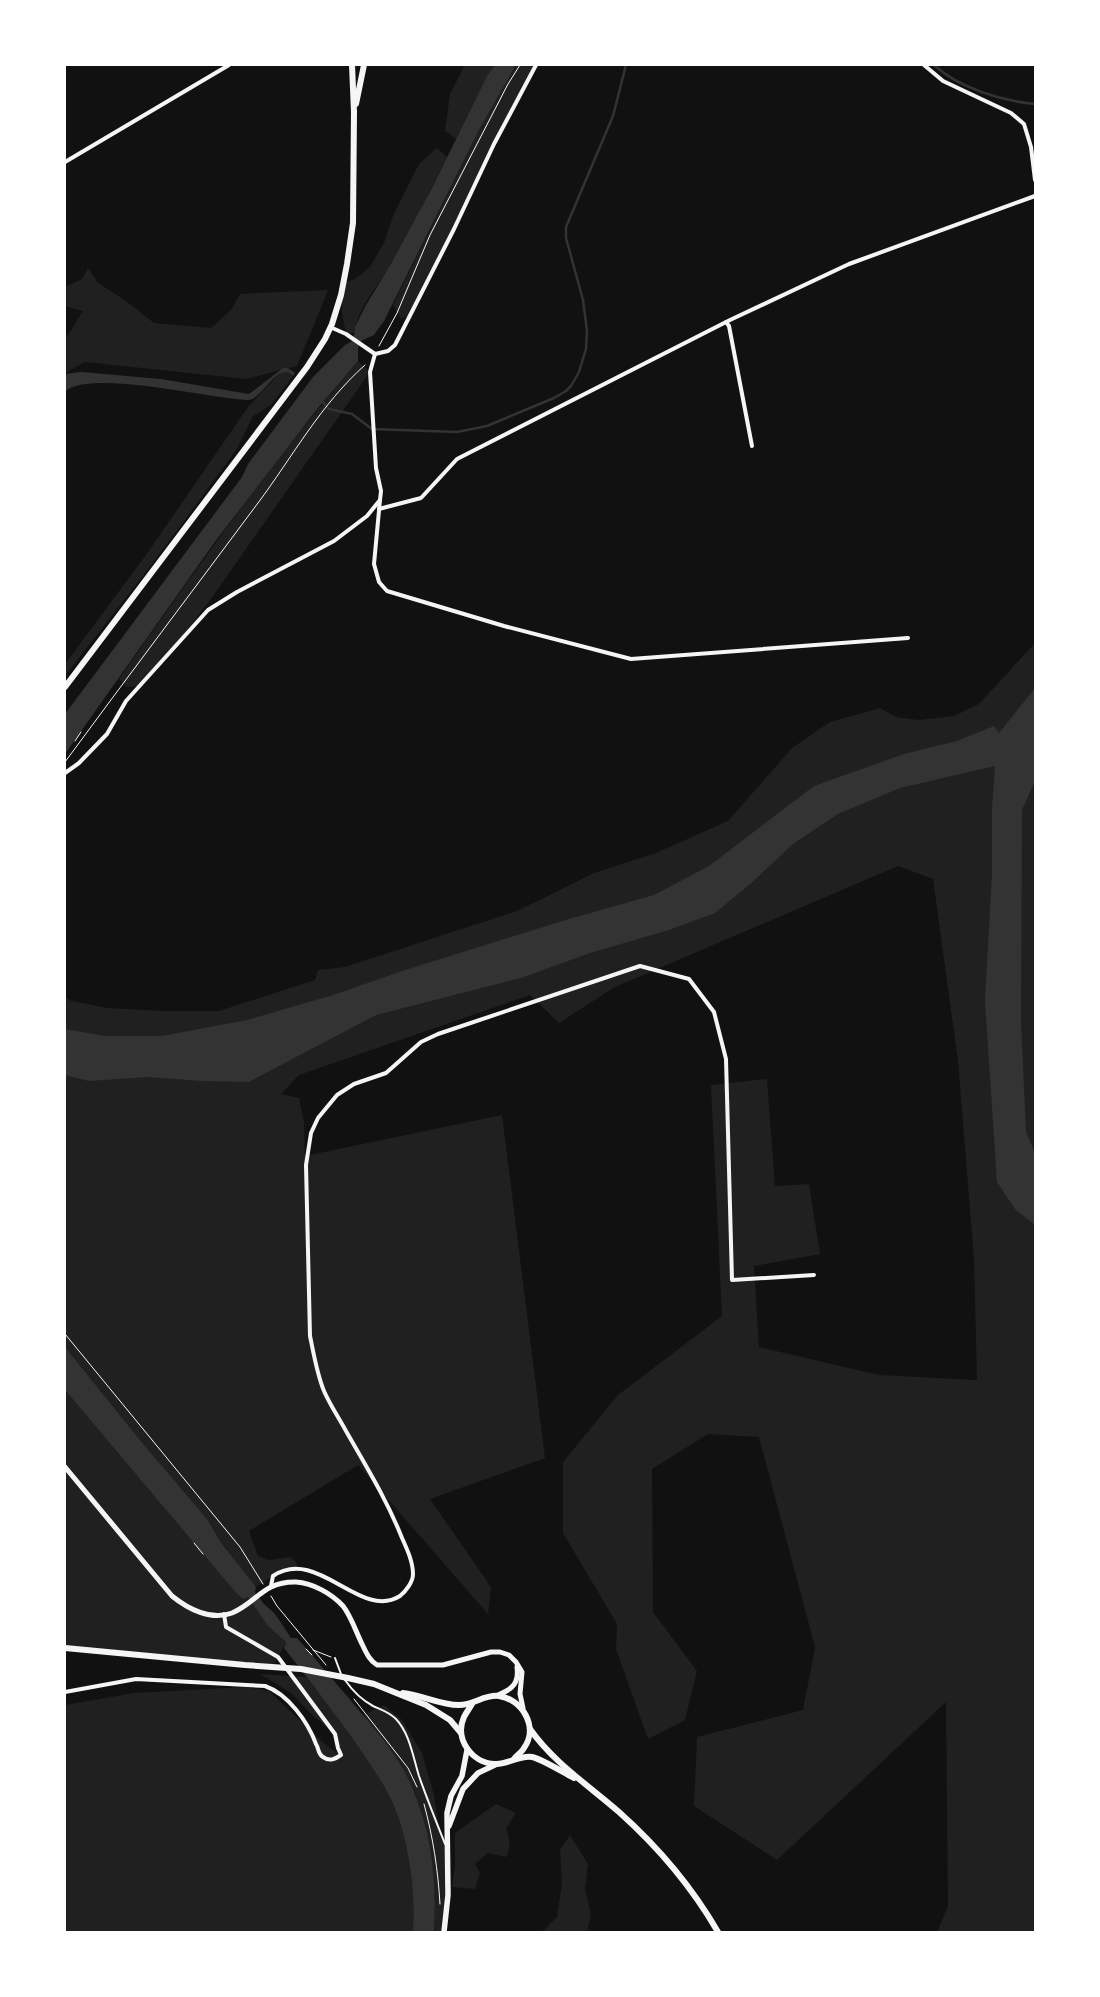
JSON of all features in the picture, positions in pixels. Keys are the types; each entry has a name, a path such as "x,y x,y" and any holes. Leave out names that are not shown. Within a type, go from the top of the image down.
{"main road":[{"path":"65,687 307,368 326,339 341,295 353,223 354,112 352,65"},
{"path":"354,112 364,65"},
{"path":"65,1648 301,1669 374,1684 426,1705 450,1720 461,1733 467,1750 462,1776 451,1796 447,1813 448,1896 444,1932"},
{"path":"394,1692 412,1694 446,1704 472,1704 486,1697 498,1696 512,1700 523,1708 530,1729 536,1738 580,1781 618,1812 661,1853 718,1932"},
{"path":"461,1733 463,1718 472,1704"},
{"path":"514,1759 525,1748 530,1729"},
{"path":"467,1750 478,1759 497,1764"},
{"path":"447,1833 463,1789 478,1773 497,1764 514,1759 533,1757 580,1781"}],"street":[{"path":"65,162 229,65"},
{"path":"330,326 375,354 388,351 395,345 454,229 494,144 536,65"},
{"path":"924,65 943,81 1011,113 1024,124 1031,147 1035,180"},
{"path":"379,509 421,498 457,459 726,322 849,264 1035,196"},
{"path":"726,322 729,326 752,446"},
{"path":"375,354 370,372 376,468 381,491 374,564 379,582 387,591 504,626 631,659 908,638"},
{"path":"65,773 79,763 107,734 126,701 208,610 237,592 334,542 367,516 380,500"},
{"path":"267,1589 273,1576 282,1570 303,1570 320,1574 359,1596 385,1601 404,1592 414,1575 410,1558 392,1512 324,1392 316,1364 310,1336 306,1164 311,1133 318,1118 338,1095 354,1084 386,1073 421,1042 438,1034 640,966 689,979 714,1012 726,1059 732,1280 814,1275"},
{"path":"65,1467 172,1596 184,1606 199,1612 215,1615 231,1614 267,1589 296,1582 316,1587 330,1595 344,1607 369,1659 377,1665 443,1665 491,1652 509,1655 522,1672 520,1694 523,1708"},
{"path":"65,1692 136,1679 265,1686 280,1694 294,1708 316,1744 319,1753 324,1758 333,1760 341,1755 335,1734 278,1657 226,1627 224,1614"},
{"path":"498,1696 507,1692 516,1684 518,1676 516,1662"}],"lane":[{"path":"335,1658 338,1670 352,1689 372,1705 386,1710 397,1720 409,1740 419,1776 447,1850"}],"path":[{"path":"65,762 260,501 322,410 375,354 397,313 430,235 508,84 520,65"},
{"path":"75,741 81,732"},
{"path":"65,1334 240,1546 267,1589 330,1671"},
{"path":"194,1543 203,1554"},
{"path":"306,1649 312,1655"},
{"path":"313,1650 335,1658"},
{"path":"352,1697 408,1768 418,1788"},
{"path":"423,1803 430,1827 437,1866 440,1912"}],"shaded area":[{"path":"465,65 495,65 487,76 456,139 445,131 450,94"},
{"path":"495,65 516,65 479,130 384,321 374,335 361,341 358,347 358,361 318,408 214,543 65,754 65,714 242,477 248,464 313,377 345,345 352,341 355,327 366,305 392,262 433,186 487,76"},
{"path":"516,65 536,65 410,315 401,319 393,305 479,130"},
{"path":"437,148 447,157 441,170 393,261 360,314 354,333 346,334 342,314 341,284 355,279 370,267 384,243 393,216 419,164"},
{"path":"88,268 98,283 126,301 154,323 211,328 231,310 240,294 328,290 297,366 246,379 85,362 65,373 65,336 68,335 83,311 65,306 65,287 82,279"},
{"path":"358,361 370,372 213,596 185,633 138,686 127,687 119,679 176,598 265,477"},
{"path":"283,368 288,368 295,373 293,376 288,372 277,375 259,394 249,400 125,384 100,383 80,385 65,391 65,374 81,372 161,379 249,394"},
{"path":"286,371 293,376 271,405 253,416 237,449 153,563 65,676 65,664 146,555 248,407 278,375"},
{"path":"1035,643 1035,1932 937,1932 948,1906 946,1702 777,1860 694,1806 697,1737 803,1710 815,1647 759,1437 708,1434 652,1469 653,1612 697,1671 685,1720 648,1739 616,1649 617,1624 563,1533 563,1462 618,1395 722,1316 711,1085 767,1079 775,1186 809,1184 820,1254 754,1266 759,1347 879,1375 977,1380 974,1259 958,1061 933,879 898,866 613,988 559,1023 530,995 299,1075 281,1094 299,1098 304,1122 305,1156 502,1115 545,1458 430,1499 491,1587 488,1614 358,1465 249,1531 258,1556 269,1560 291,1557 297,1564 294,1570 282,1570 256,1587 222,1544 207,1519 65,1347 65,997 71,1001 108,1008 219,1011 315,980 318,970 345,967 517,911 594,873 656,853 728,821 792,748 830,722 880,708 896,717 918,720 954,716 979,704"},
{"path":"1035,688 1035,781 1022,810 1021,1022 1026,1132 1035,1153 1035,1225 1015,1209 997,1182 985,1001 992,873 992,808 995,766 900,788 838,814 793,844 749,885 715,913 669,930 590,953 521,978 376,1015 249,1082 148,1077 89,1081 65,1075 65,1029 104,1036 162,1036 247,1020 333,995 405,970 569,919 654,895 709,866 814,786 904,754 957,741 994,726 999,733"},
{"path":"65,1347 207,1519 222,1544 256,1587 255,1592 275,1614 291,1638 297,1638 396,1757 413,1789 429,1841 435,1896 434,1932 413,1932 412,1879 404,1839 392,1802 373,1768 343,1725 284,1648 286,1642 268,1626 248,1597 243,1599 236,1593 65,1390"},
{"path":"65,1390 236,1593 240,1597 248,1597 286,1642 273,1667 65,1648"},
{"path":"260,1674 306,1677 346,1728 384,1786 400,1823 407,1850 411,1877 413,1932 65,1932 65,1705 134,1693 245,1687 269,1691 326,1745 342,1757 335,1734 311,1714 291,1693"},
{"path":"384,1705 402,1720 422,1753 434,1795 440,1836 447,1850 444,1932 434,1932 435,1916 431,1859 419,1803 397,1759 363,1715"},
{"path":"496,1804 516,1813 506,1828 509,1850 506,1857 488,1853 475,1864 480,1873 475,1889 452,1887 455,1866 455,1833"},
{"path":"570,1835 588,1864 585,1888 591,1915 587,1932 542,1932 557,1917 562,1884 560,1850"}],"waterway":[{"path":"322,401 329,409 352,414 372,429 457,432 487,426 554,398 571,386 579,372 586,349 587,331 583,300 566,238 566,227 613,116 626,65"},
{"path":"934,65 968,87 1009,100 1035,104"}]}
